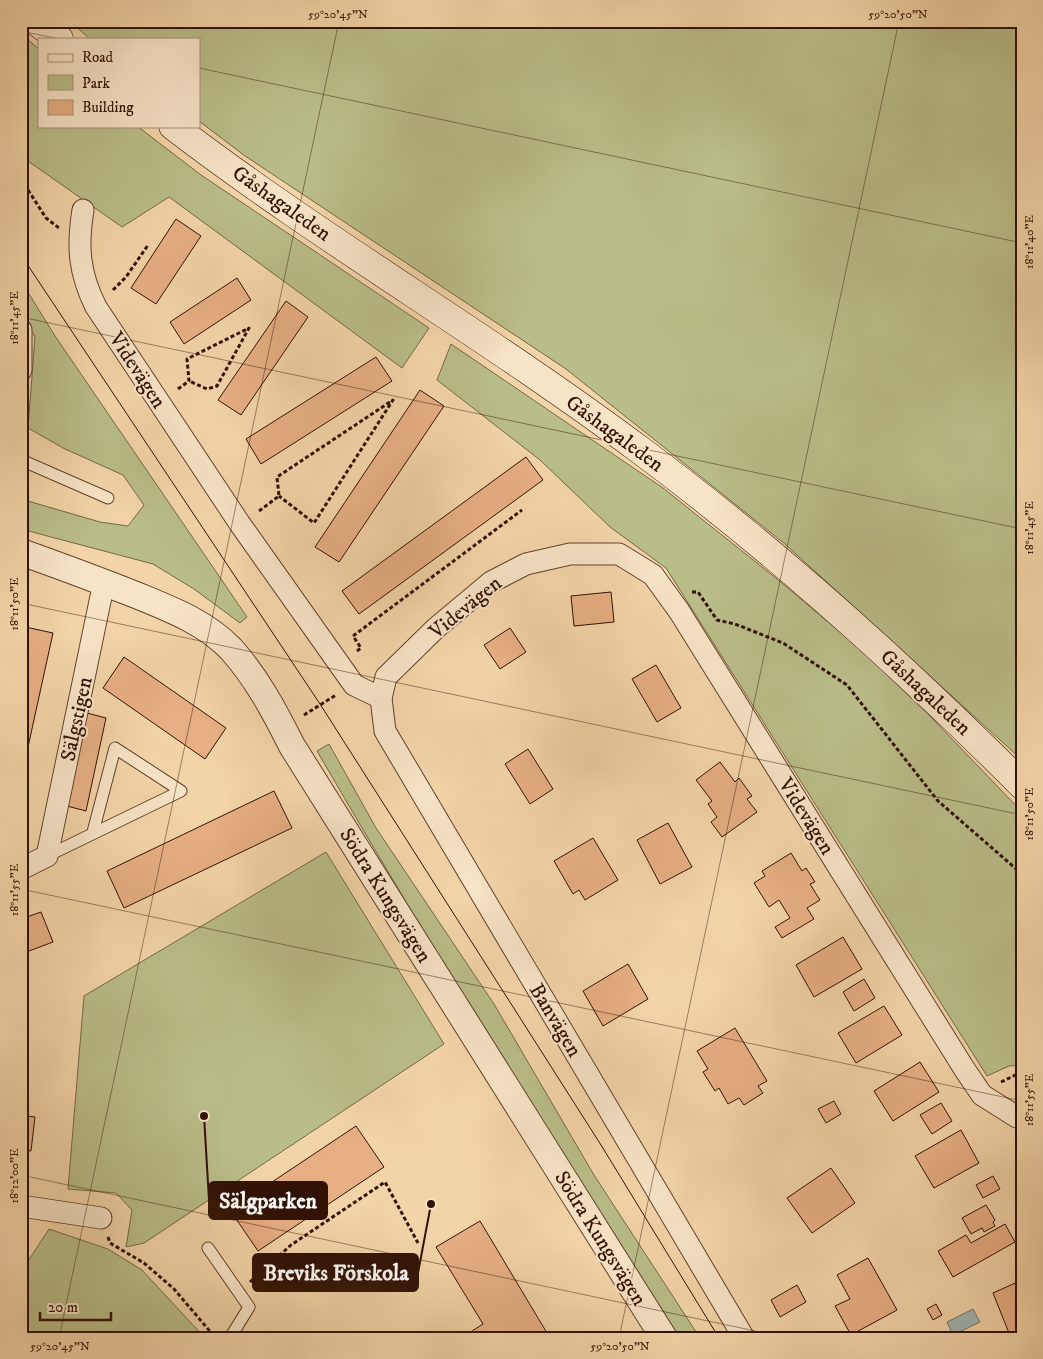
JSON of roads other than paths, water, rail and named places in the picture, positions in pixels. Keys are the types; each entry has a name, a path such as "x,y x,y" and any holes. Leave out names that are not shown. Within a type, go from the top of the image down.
{"main road":[{"path":"36,21 58,38"},
{"name":"Gåshagaleden","path":"176,128 344,246 500,350 648,456 765,548 889,657 1022,785"}],"street":[{"name":"Videvägen","path":"83,210 79,243 84,283 96,306 240,524 354,685 381,698 386,677 436,628 491,582 526,564 570,554 619,554 653,575 965,1070 982,1095 1017,1117"},
{"path":"21,330 21,370"},
{"name":"Södra Kungsvägen","path":"21,552 104,582 179,613 208,629 231,649 254,678 298,754 664,1338"},
{"name":"Sälgstigen","path":"21,869 47,856 104,582"},
{"name":"Banvägen","path":"381,698 385,731 744,1338"},
{"path":"21,1206 100,1218"}],"lane":[{"path":"21,460 108,498"},
{"name":"Sälgstigen","path":"47,856 181,791 115,748 94,832"},
{"path":"208,1248 249,1307 230,1338"}],"tram line":[{"path":"21,255 320,704 601,1145 719,1338"}],"place":[{"name":"Sälgparken","path":"204,1116"},
{"name":"Breviks Förskola","path":"431,1204"}]}
